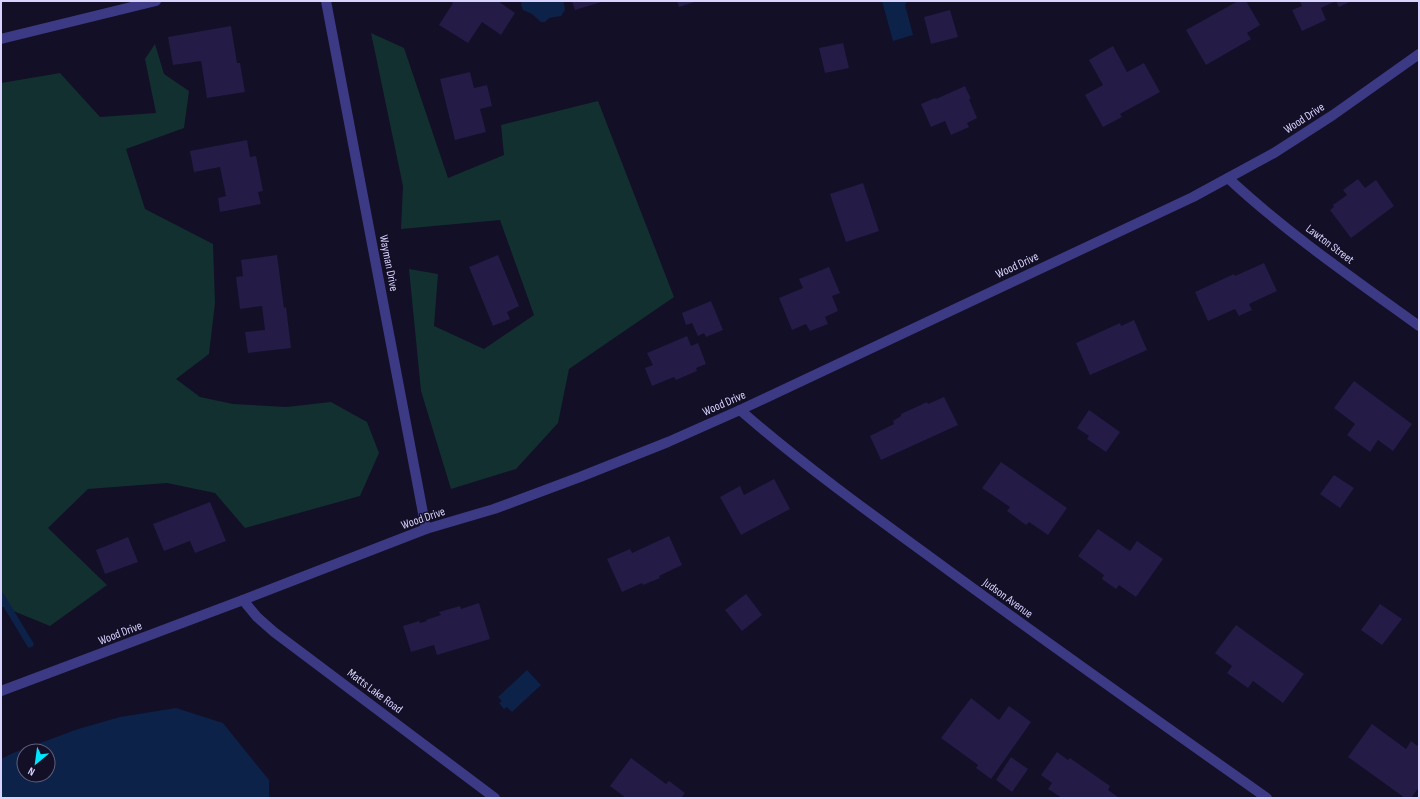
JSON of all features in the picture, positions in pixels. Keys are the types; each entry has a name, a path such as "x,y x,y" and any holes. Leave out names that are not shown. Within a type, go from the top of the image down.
{"street":[{"path":"1,39 156,1"},
{"name":"Wayman Drive","path":"326,1 426,529"},
{"name":"Wood Drive","path":"1,691 426,529 494,509 580,477 668,442 740,410 1193,197 1274,153 1333,115 1419,54"},
{"name":"Lawton Street","path":"1228,178 1254,202 1419,326"},
{"name":"Judson Avenue","path":"740,410 770,436 901,536 1032,632 1268,798"},
{"name":"Matts Lake Road","path":"243,600 257,617 274,632 495,798"}],"green space":[{"path":"371,33 404,48 448,178 504,155 501,125 598,101 674,297 569,369 558,423 516,469 451,489 421,391 409,269 438,274 434,326 484,349 534,315 500,220 401,229 403,186"},
{"path":"155,44 164,74 189,91 184,128 126,149 145,209 213,244 215,303 209,354 176,379 200,397 233,404 286,407 331,402 367,422 379,453 360,496 245,528 215,493 167,483 88,489 48,528 107,585 50,626 1,606 1,83 60,73 100,117 156,113 145,59"}],"water":[{"path":"522,1 562,1 564,3 565,10 561,16 549,18 545,22 541,22 532,14 523,10 521,5"},
{"path":"882,1 907,1 905,5 913,35 893,41"},
{"path":"527,670 541,685 512,712 507,707 504,709 499,703 502,701 498,697"},
{"path":"176,708 223,723 269,780 269,798 1,798 1,759 16,752 16,783 56,783 56,743 40,743 78,729 120,717"}],"building":[{"path":"451,1 498,1 515,13 501,35 482,22 468,43 439,25 453,3"},
{"path":"572,1 605,1 575,10"},
{"path":"677,1 698,1 679,7"},
{"path":"1238,1 1246,1 1260,25 1247,33 1251,39 1206,65 1186,30"},
{"path":"1300,1 1336,1 1321,8 1326,20 1302,31 1292,10 1302,6"},
{"path":"1336,1 1352,1 1339,7"},
{"path":"950,10 958,37 931,44 924,17"},
{"path":"231,26 237,63 240,63 245,92 207,98 201,61 173,65 168,37"},
{"path":"843,43 849,68 825,73 819,48"},
{"path":"1113,46 1127,72 1144,63 1160,92 1120,114 1122,117 1103,127 1085,95 1103,85 1089,60"},
{"path":"470,72 474,88 487,85 492,106 480,109 486,132 455,140 440,79"},
{"path":"965,86 977,118 967,123 969,127 951,135 945,121 931,127 921,104"},
{"path":"247,140 250,157 256,156 263,191 258,192 261,204 220,212 218,198 226,196 220,167 194,172 190,151"},
{"path":"1358,179 1365,188 1376,180 1394,206 1351,238 1330,210 1334,207 1333,205 1347,195 1343,190"},
{"path":"863,183 879,231 846,242 830,194"},
{"path":"277,255 291,348 248,353 245,332 265,330 262,306 240,309 236,277 243,276 241,260"},
{"path":"498,255 519,306 507,312 510,319 493,326 469,267"},
{"path":"1264,263 1277,291 1249,304 1252,310 1239,316 1235,309 1208,321 1195,292 1234,274 1235,276"},
{"path":"829,267 840,293 832,296 838,311 825,317 828,324 810,331 806,324 792,330 779,298 803,288 799,279"},
{"path":"711,301 723,330 706,337 704,333 698,336 692,323 686,325 682,313"},
{"path":"1134,320 1147,350 1090,375 1076,343 1120,323 1121,326"},
{"path":"687,336 691,346 698,343 706,364 696,368 697,371 676,380 674,377 652,386 645,368 653,365 647,353"},
{"path":"1354,381 1412,424 1393,451 1378,440 1370,452 1347,435 1355,424 1334,408"},
{"path":"944,397 958,425 881,460 870,436 894,424 893,421 901,416 901,414 927,402 928,404"},
{"path":"1089,410 1120,432 1106,452 1087,439 1089,436 1077,428"},
{"path":"1001,462 1067,508 1048,535 1029,522 1026,525 1007,511 1010,507 982,488"},
{"path":"1334,475 1354,488 1340,508 1320,494"},
{"path":"774,479 790,509 741,535 720,497 740,486 744,495"},
{"path":"210,502 226,541 195,553 190,541 164,551 153,524"},
{"path":"1098,529 1130,551 1137,541 1163,559 1136,597 1119,585 1116,589 1102,579 1104,575 1078,556"},
{"path":"669,536 682,565 659,576 660,578 643,585 642,583 622,592 607,559 630,549 632,553"},
{"path":"128,537 138,562 105,574 96,550"},
{"path":"746,594 762,615 742,631 725,610"},
{"path":"479,603 490,639 437,655 434,645 411,652 403,626 419,621 420,623 427,621 426,620 441,615 439,612 460,606 461,609"},
{"path":"1380,604 1402,619 1382,645 1361,630"},
{"path":"1236,625 1304,674 1283,703 1253,681 1248,688 1227,673 1232,666 1215,653"},
{"path":"971,698 999,720 1009,706 1031,722 991,779 976,768 978,765 941,738"},
{"path":"1372,724 1406,749 1411,741 1419,747 1419,787 1411,798 1405,798 1348,757"},
{"path":"1057,752 1068,760 1070,758 1110,786 1108,790 1118,797 1062,798 1048,789 1052,783 1041,775"},
{"path":"1011,757 1028,769 1012,792 996,780"},
{"path":"631,758 666,784 669,781 685,793 682,797 684,798 626,798 610,786"}],"waterway":[{"path":"1,596 30,644"}]}
